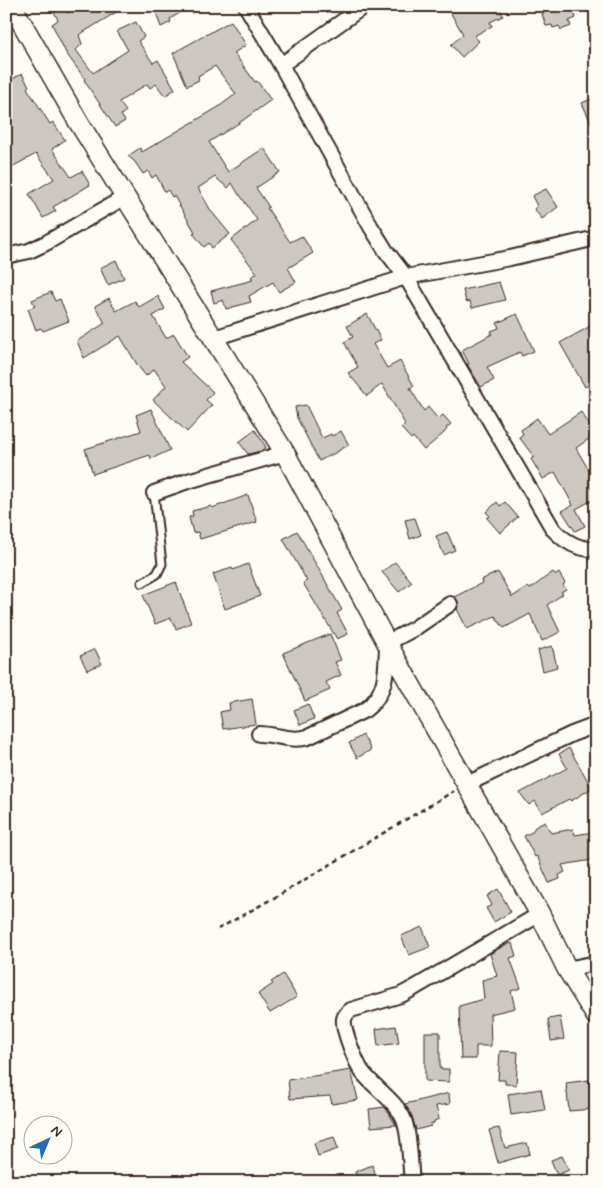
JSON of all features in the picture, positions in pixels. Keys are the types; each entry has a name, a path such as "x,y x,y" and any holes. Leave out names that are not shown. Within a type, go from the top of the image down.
{"street":[{"path":"12,6 79,123 285,453 387,644 540,914 567,969 596,1016"},
{"path":"246,6 371,227 406,277 553,529 570,543 586,549 596,549"},
{"path":"281,65 364,6"},
{"path":"6,256 29,251 46,243 125,197"},
{"path":"214,338 406,277 510,258 596,238"},
{"path":"154,493 188,481 285,453"},
{"path":"387,644 450,604"},
{"path":"259,734 291,739 304,738 365,710 373,704 382,690 387,644"},
{"path":"467,784 572,734 596,725"},
{"path":"412,1182 405,1123 397,1108 359,1068 345,1027 344,1019 346,1014 351,1010 414,988 540,914"},
{"path":"567,969 596,963"}],"lane":[{"path":"142,583 157,574 162,564 154,493"}],"path":[{"path":"218,929 467,784"}],"building":[{"path":"51,6 64,6 67,13 78,6 126,6 79,35 82,44 76,50 93,73 128,50 117,31 136,22 144,37 138,41 153,63 158,60 175,89 165,96 156,84 150,88 147,84 119,102 126,111 121,115 125,121 115,127 66,53 52,24 58,20"},
{"path":"172,6 191,6 170,19 171,22 161,27 156,13"},
{"path":"450,6 499,6 503,16 490,22 492,26 474,36 479,41 462,57 451,45 463,34 450,12 453,11"},
{"path":"557,6 572,6 576,18 569,21 571,26 561,30 559,26 553,28 552,25 546,26 542,14"},
{"path":"231,21 246,45 234,53 271,100 209,142 228,172 264,148 280,172 256,188 290,242 302,236 313,253 288,268 296,282 279,292 273,282 249,296 251,302 226,309 223,300 214,303 211,291 253,280 251,277 257,273 231,240 257,220 232,183 228,188 215,177 198,188 211,211 230,234 212,248 209,243 204,247 193,233 195,232 174,196 172,197 168,190 165,192 156,175 152,178 148,171 143,174 135,162 128,156 140,148 142,152 217,108 236,94 215,66 198,76 199,80 187,86 173,53"},
{"path":"22,74 29,86 27,88 50,124 53,122 65,140 52,149 71,177 82,171 90,185 53,207 56,211 43,218 29,194 54,179 36,154 6,170 6,82"},
{"path":"596,97 596,134 582,103"},
{"path":"546,189 558,207 542,219 534,209 537,206 532,196"},
{"path":"116,260 124,278 108,285 100,268"},
{"path":"499,282 505,300 472,308 470,301 466,302 463,290"},
{"path":"51,292 55,301 60,299 69,321 43,331 41,328 36,330 28,309 35,306 32,300"},
{"path":"158,296 165,309 153,316 166,338 174,334 188,357 181,362 213,392 206,400 212,405 187,432 153,400 166,386 154,369 146,376 120,336 84,358 77,341 105,323 95,306 109,298 116,311 135,301 139,307"},
{"path":"367,314 381,340 373,344 387,368 400,361 414,386 410,388 424,411 428,407 438,419 443,415 451,424 444,433 424,450 413,437 411,439 401,428 405,424 382,384 367,396 348,373 358,367 344,342 353,337 347,326"},
{"path":"517,314 534,351 522,356 520,352 487,367 494,380 481,387 467,364 469,364 462,350 492,334 491,331 499,328 497,323"},
{"path":"596,323 596,335 590,339 596,349 596,381 585,387 560,343"},
{"path":"306,405 322,438 331,434 332,436 341,431 349,445 319,461 297,418 295,407"},
{"path":"151,409 170,450 151,459 150,455 93,474 85,449 141,431 136,415"},
{"path":"581,412 596,434 576,448 595,481 589,484 596,498 576,509 585,526 575,531 562,511 573,505 555,472 543,479 531,459 534,457 519,437 523,434 521,430 537,418 548,434"},
{"path":"255,430 266,447 261,451 248,454 239,442"},
{"path":"248,495 257,522 200,539 198,532 193,533 189,517 193,516 192,511 211,506 212,508"},
{"path":"497,502 500,506 505,502 518,517 500,533 487,518 490,516 486,512"},
{"path":"415,518 421,535 410,539 405,520"},
{"path":"297,531 342,610 337,613 348,634 337,639 303,583 307,581 283,539"},
{"path":"447,532 455,550 444,555 436,536"},
{"path":"395,562 412,582 399,592 382,572"},
{"path":"248,564 260,596 225,609 213,574 232,568 233,570"},
{"path":"498,572 512,597 528,587 530,589 553,572 556,575 559,573 566,589 561,592 563,594 547,605 560,632 542,641 530,614 504,628 495,616 467,629 457,609 459,603 454,597 482,583 481,580"},
{"path":"176,582 191,623 176,629 171,618 155,624 143,595"},
{"path":"330,634 341,660 335,662 341,675 326,682 330,690 305,701 283,653"},
{"path":"552,646 557,667 543,671 538,650"},
{"path":"95,649 102,664 87,670 80,656"},
{"path":"252,699 256,724 223,729 220,712 230,710 229,703"},
{"path":"308,704 314,719 300,725 294,710"},
{"path":"363,735 371,750 357,758 349,743"},
{"path":"569,748 592,788 571,801 569,799 542,813 535,801 529,805 520,793 567,768 559,754"},
{"path":"545,822 551,833 573,829 575,835 593,832 596,856 592,857 592,860 562,865 565,872 559,875 560,879 549,883 537,856 535,857 524,836"},
{"path":"498,889 511,912 494,922 486,908 492,905 487,896"},
{"path":"422,927 430,947 409,955 401,936"},
{"path":"512,943 516,956 510,958 521,988 511,991 515,1008 490,1014 491,1046 476,1046 476,1059 461,1059 459,1006 484,999 482,980 497,976 490,954"},
{"path":"283,974 297,997 270,1013 258,994 273,984 271,982"},
{"path":"560,1017 564,1039 551,1041 548,1019"},
{"path":"396,1026 399,1043 378,1046 376,1029"},
{"path":"425,1032 440,1032 440,1069 449,1069 449,1082 425,1081"},
{"path":"500,1051 518,1052 516,1085 505,1084 505,1080 498,1080"},
{"path":"351,1070 358,1100 332,1104 330,1096 290,1099 288,1080"},
{"path":"589,1080 593,1109 569,1111 566,1083"},
{"path":"541,1089 545,1110 511,1115 508,1094"},
{"path":"449,1093 450,1104 436,1106 439,1119 430,1124 431,1126 416,1130 412,1116 405,1104"},
{"path":"385,1107 396,1125 371,1127 369,1109"},
{"path":"499,1128 505,1148 527,1143 530,1154 498,1163 489,1130"},
{"path":"334,1137 338,1149 318,1156 314,1143"},
{"path":"562,1156 569,1170 557,1175 551,1160"},
{"path":"372,1165 376,1176 359,1182 355,1172"}]}
